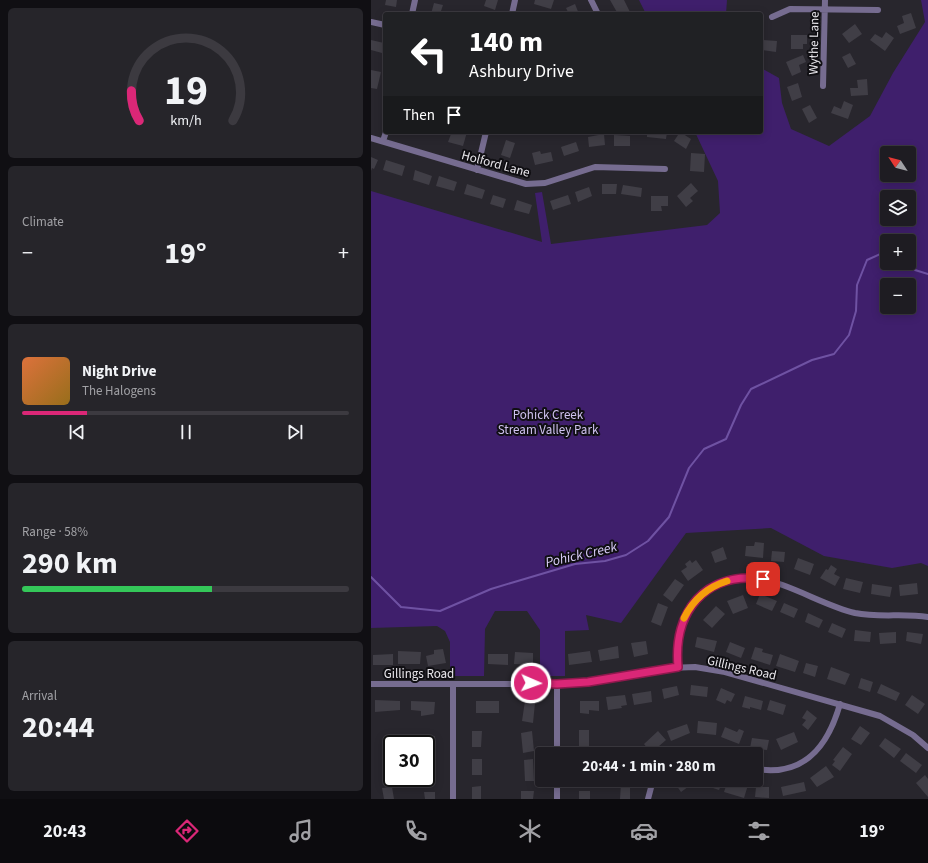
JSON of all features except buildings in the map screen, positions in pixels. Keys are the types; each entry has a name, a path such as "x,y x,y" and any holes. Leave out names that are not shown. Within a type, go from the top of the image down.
{"street":[{"path":"412,12 415,0"},
{"path":"512,12 515,0"},
{"path":"591,0 597,12"},
{"name":"Wythe Lane","path":"823,86 825,0"},
{"path":"772,17 790,9 878,10"},
{"path":"371,22 383,25"},
{"path":"383,141 385,134"},
{"path":"477,170 486,134"},
{"name":"Holford Lane","path":"371,138 520,183 545,183 595,167 665,169"},
{"path":"678,667 679,634 686,614 695,601 705,592 717,584 732,579 747,577 771,580 834,606 856,613 878,616 928,617"},
{"name":"Gillings Road","path":"371,684 557,684 600,681 678,667 695,667 725,672 868,712 897,724 928,748"},
{"path":"453,684 453,799"},
{"path":"557,684 557,747"},
{"path":"763,769 772,770 789,767 811,756 824,743 832,730 840,704"},
{"path":"557,787 557,799"},
{"path":"648,799 651,787"}],"green space":[{"path":"639,0 727,0 726,12 645,12"},
{"name":"Pohick Creek Stream Valley Park","path":"921,0 928,0 928,566 921,563 892,568 824,556 771,528 686,533 621,623 586,615 589,630 565,631 565,676 540,676 540,630 527,611 495,611 485,629 484,676 450,676 450,642 445,631 437,626 371,628 371,191 542,242 535,193 542,192 551,244 707,225 720,213 718,181 696,134 763,134 763,69 779,78 782,103 791,129 829,146 870,116 893,73 925,22"}],"waterway":[{"name":"Pohick Creek","path":"371,577 401,607 440,611 491,589 575,564 605,561 626,555 648,541 669,517 689,468 704,449 726,439 741,405 751,389 812,360 834,354 849,335 856,311 857,285 867,260 880,254"},
{"name":"Pohick Creek","path":"915,270 928,274"}],"slow traffic":[{"path":"684,618 690,607 700,596 717,584 727,581"}],"route":[{"path":"531,683 557,684 600,681 678,667 677,646 680,627 690,607 695,601 712,587 724,581 747,577 763,579"}]}
